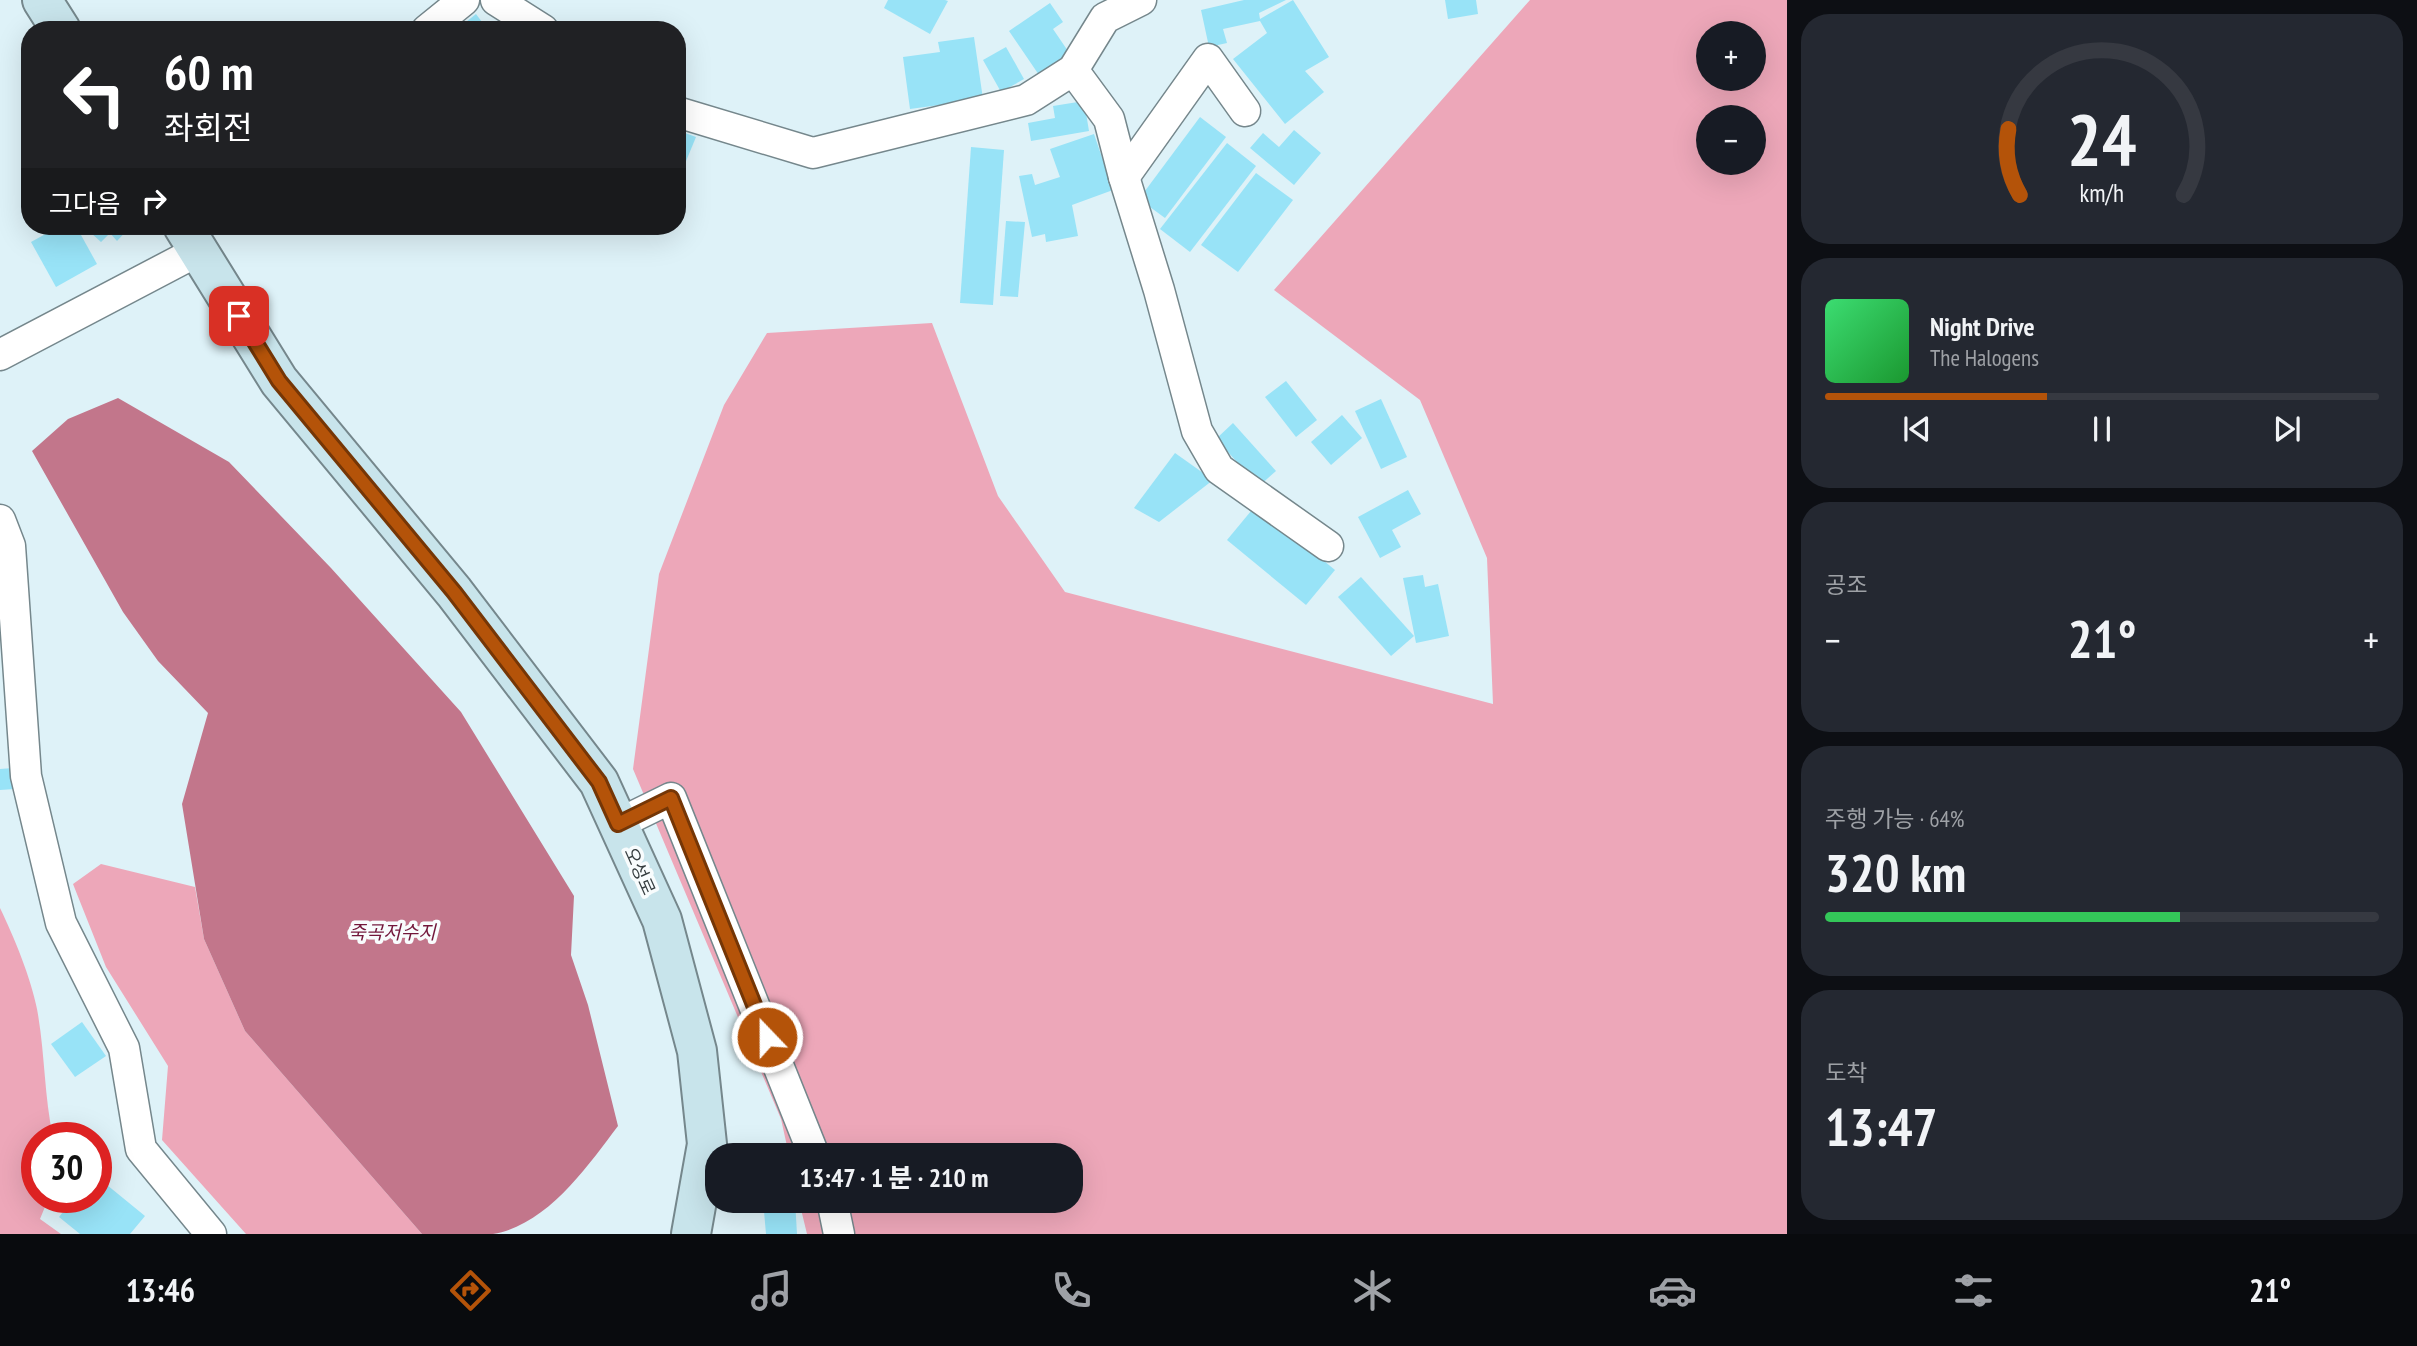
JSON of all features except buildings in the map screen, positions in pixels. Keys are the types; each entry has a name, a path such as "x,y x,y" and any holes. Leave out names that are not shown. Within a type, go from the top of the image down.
{"main road":[{"path":"42,0 55,21"},
{"name":"오성로","path":"189,235 279,381 462,602 599,782 662,920 697,1051 707,1144 691,1234"}],"street":[{"path":"438,21 464,0"},
{"path":"496,0 529,21"},
{"path":"686,115 813,153 1026,100 1073,70 1105,18 1140,0"},
{"path":"1124,177 1208,59 1245,111"},
{"path":"1073,70 1109,119 1197,431 1219,469 1328,546"},
{"path":"0,355 182,235"},
{"path":"0,520 10,546 26,776 61,923 124,1048 141,1149 211,1234"},
{"path":"618,824 671,798 809,1143"},
{"path":"835,1213 839,1234"}],"shaded area":[{"path":"1530,0 1787,0 1787,1234 807,1234 802,1213 1083,1213 1083,1143 786,1143 781,1119 633,769 659,574 724,405 767,333 932,323 998,496 1065,592 1493,704 1487,558 1420,400 1274,290"},
{"path":"101,864 195,887 204,939 245,1031 422,1234 246,1234 162,1140 168,1066 106,967 73,884"},
{"path":"0,908 34,997 40,1025 51,1122 21,1122 21,1213 42,1213 40,1219 61,1234 0,1234"}],"water":[{"name":"죽곡저수지","path":"118,398 229,462 331,568 461,712 574,896 571,955 588,1005 618,1126 564,1192 531,1219 513,1228 493,1234 422,1234 245,1031 204,939 182,804 208,713 158,661 123,612 32,451 68,419"}],"route":[{"path":"239,316 279,381 454,592 599,782 618,824 671,798 767,1037"}]}
